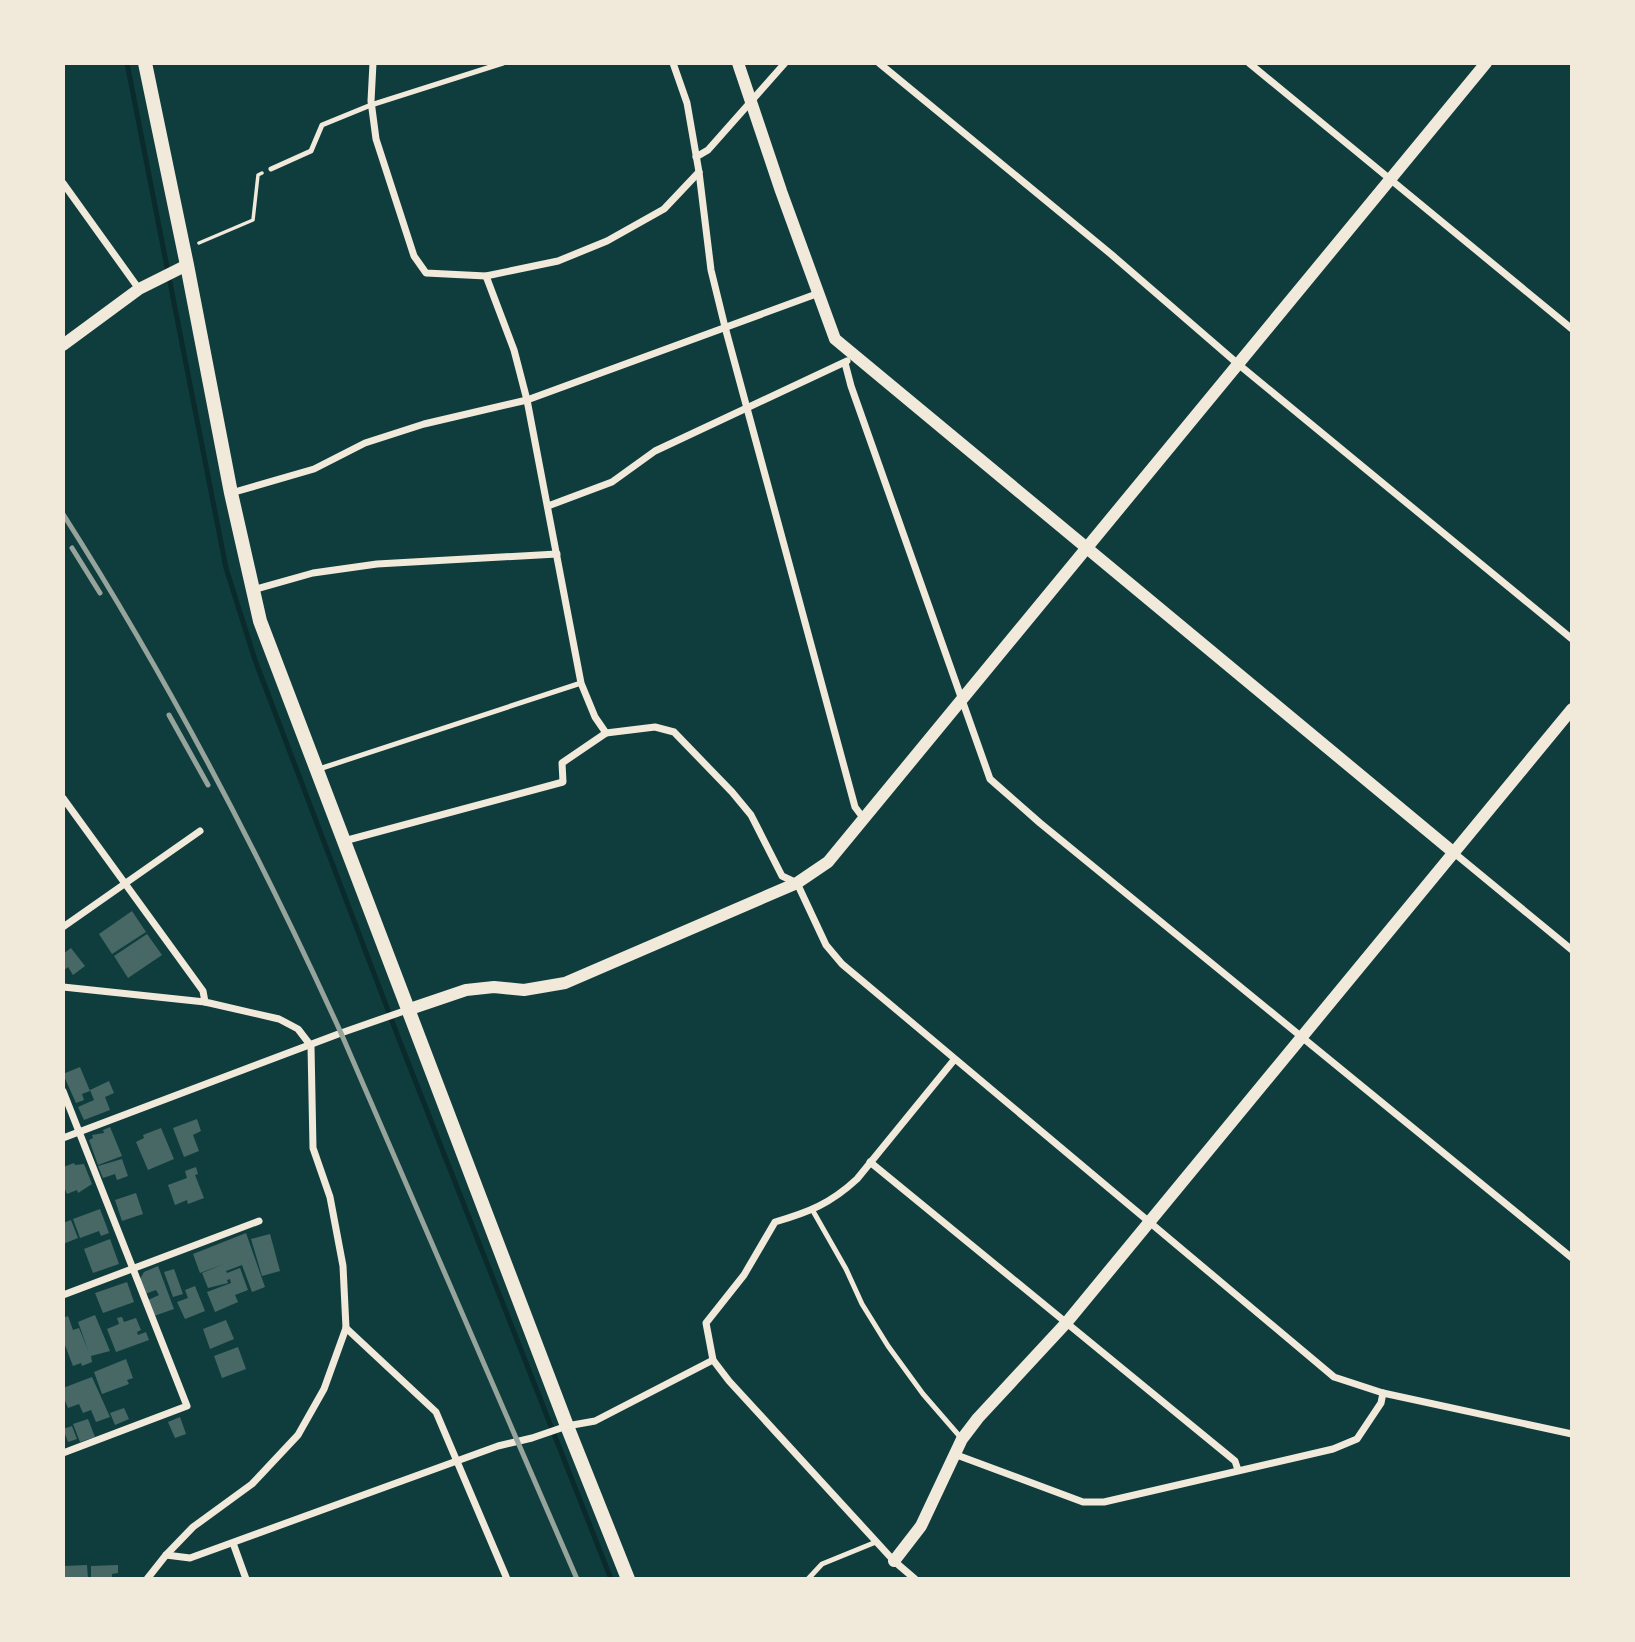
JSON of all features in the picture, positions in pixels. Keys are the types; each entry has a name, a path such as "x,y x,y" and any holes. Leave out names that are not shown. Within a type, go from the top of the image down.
{"main road":[{"path":"145,63 231,493 260,621 404,1011 483,1202 563,1428 628,1579"}],"street":[{"path":"373,63 371,105 376,139 414,256 426,273 486,276 558,261 607,241 664,209 699,172"},
{"path":"673,63 687,103 711,270 725,327 855,807 864,819"},
{"path":"738,63 835,339 848,359 1086,550 1572,950"},
{"path":"696,157 708,150 785,63"},
{"path":"879,63 1572,639"},
{"path":"1249,63 1572,329"},
{"path":"63,1138 374,1021 466,990 524,990 565,983 797,883 828,862 1486,63"},
{"path":"63,183 145,286"},
{"path":"63,345 145,286 185,266"},
{"path":"486,276 514,350 527,400 581,684 595,717 606,733"},
{"path":"231,493 314,469 365,443 413,428 527,400 819,293"},
{"path":"548,506 612,482 654,451 848,359"},
{"path":"848,359 851,386 990,779 1040,824 1572,1258"},
{"path":"252,590 313,573 377,564 557,554"},
{"path":"894,1560 921,1526 954,1454 978,1418 1067,1322 1572,709"},
{"path":"343,841 563,782 562,763 606,733 656,727 674,732 751,815 782,876 797,883 826,944 842,964 1334,1377 1383,1393 1572,1434"},
{"path":"63,798 203,991 205,1002"},
{"path":"63,927 200,831"},
{"path":"63,987 205,1002 279,1019 298,1029 311,1046 313,1148 330,1197 341,1254 346,1328 324,1390 298,1435 252,1484 193,1527 147,1579"},
{"path":"915,1579 876,1542 729,1381 713,1360 706,1323 744,1275 775,1222 813,1210 839,1196 954,1059"},
{"path":"63,1091 187,1406 63,1453"},
{"path":"870,1162 1235,1461 1238,1470"},
{"path":"63,1295 259,1222"},
{"path":"346,1328 436,1412 508,1579"},
{"path":"166,1555 190,1558 498,1446 595,1421 713,1360"},
{"path":"954,1454 1083,1502 1104,1502 1333,1449 1357,1439 1381,1404 1383,1393"},
{"path":"233,1543 246,1579"}],"lane":[{"path":"271,169 311,151 322,125 371,105 503,63"},
{"path":"316,770 581,684"},
{"path":"813,1210 862,1304 888,1346 923,1394 962,1439"},
{"path":"808,1579 822,1564 876,1542"}],"path":[{"path":"184,249 253,219 258,175 271,169"}],"building":[{"path":"132,911 146,932 112,954 99,934"},
{"path":"147,934 162,955 128,978 114,956"},
{"path":"71,948 85,966 73,975 68,967 63,971 63,954"},
{"path":"80,1067 90,1091 82,1094 84,1100 76,1103 63,1074"},
{"path":"109,1081 114,1093 105,1097 110,1110 84,1120 78,1107 94,1100 90,1090"},
{"path":"197,1119 201,1131 193,1135 199,1151 184,1157 173,1128"},
{"path":"110,1127 122,1156 98,1165 89,1140 93,1138 92,1135 104,1133 103,1130"},
{"path":"161,1128 174,1159 148,1170 136,1142 144,1138 143,1135"},
{"path":"122,1159 128,1176 117,1180 115,1174 103,1178 98,1166"},
{"path":"74,1163 84,1164 92,1184 78,1193 77,1190 67,1194 63,1185 63,1167"},
{"path":"196,1167 198,1174 195,1175 204,1198 175,1205 168,1185 187,1178 185,1171"},
{"path":"136,1193 143,1214 122,1221 115,1200"},
{"path":"100,1209 109,1233 101,1236 99,1231 80,1238 73,1219"},
{"path":"71,1220 78,1238 63,1244 63,1223"},
{"path":"246,1233 265,1287 252,1292 242,1265 226,1271 227,1273 240,1268 248,1290 235,1295 238,1302 215,1312 207,1292 231,1283 230,1279 227,1280 228,1283 208,1288 202,1273 224,1264 200,1273 193,1254"},
{"path":"270,1234 280,1271 262,1276 251,1239"},
{"path":"110,1239 119,1264 93,1273 84,1249"},
{"path":"158,1266 174,1309 154,1316 148,1300 159,1295 156,1290 145,1294 140,1279 144,1272"},
{"path":"174,1269 183,1294 173,1297 164,1272"},
{"path":"127,1282 134,1302 103,1313 95,1293"},
{"path":"195,1286 205,1311 185,1319 177,1302 188,1298 185,1290"},
{"path":"95,1315 110,1351 91,1356 92,1362 73,1366 63,1340 63,1318 68,1316 73,1330 79,1328 88,1350 78,1322"},
{"path":"122,1317 124,1322 136,1318 141,1330 137,1332 138,1335 146,1332 149,1340 116,1352 107,1329 119,1324 117,1318"},
{"path":"226,1320 234,1339 210,1349 203,1329"},
{"path":"238,1347 246,1369 222,1378 214,1356"},
{"path":"126,1359 133,1378 127,1380 129,1384 102,1394 94,1372"},
{"path":"92,1377 110,1417 96,1422 91,1410 83,1413 79,1404 68,1408 63,1396 63,1388"},
{"path":"124,1408 129,1419 115,1425 110,1413"},
{"path":"180,1417 186,1434 175,1438 168,1422"},
{"path":"88,1419 95,1437 80,1442 73,1424"},
{"path":"72,1426 77,1439 68,1442 63,1429"},
{"path":"87,1565 88,1579 63,1579 63,1566"},
{"path":"118,1565 118,1573 112,1574 112,1579 91,1579 91,1566"}],"waterway":[{"path":"127,63 226,568 255,660 400,1042 611,1579"}],"railway":[{"path":"63,514 176,704 245,834 310,966 577,1579"},
{"path":"72,548 100,593"},
{"path":"169,715 208,785"}]}
